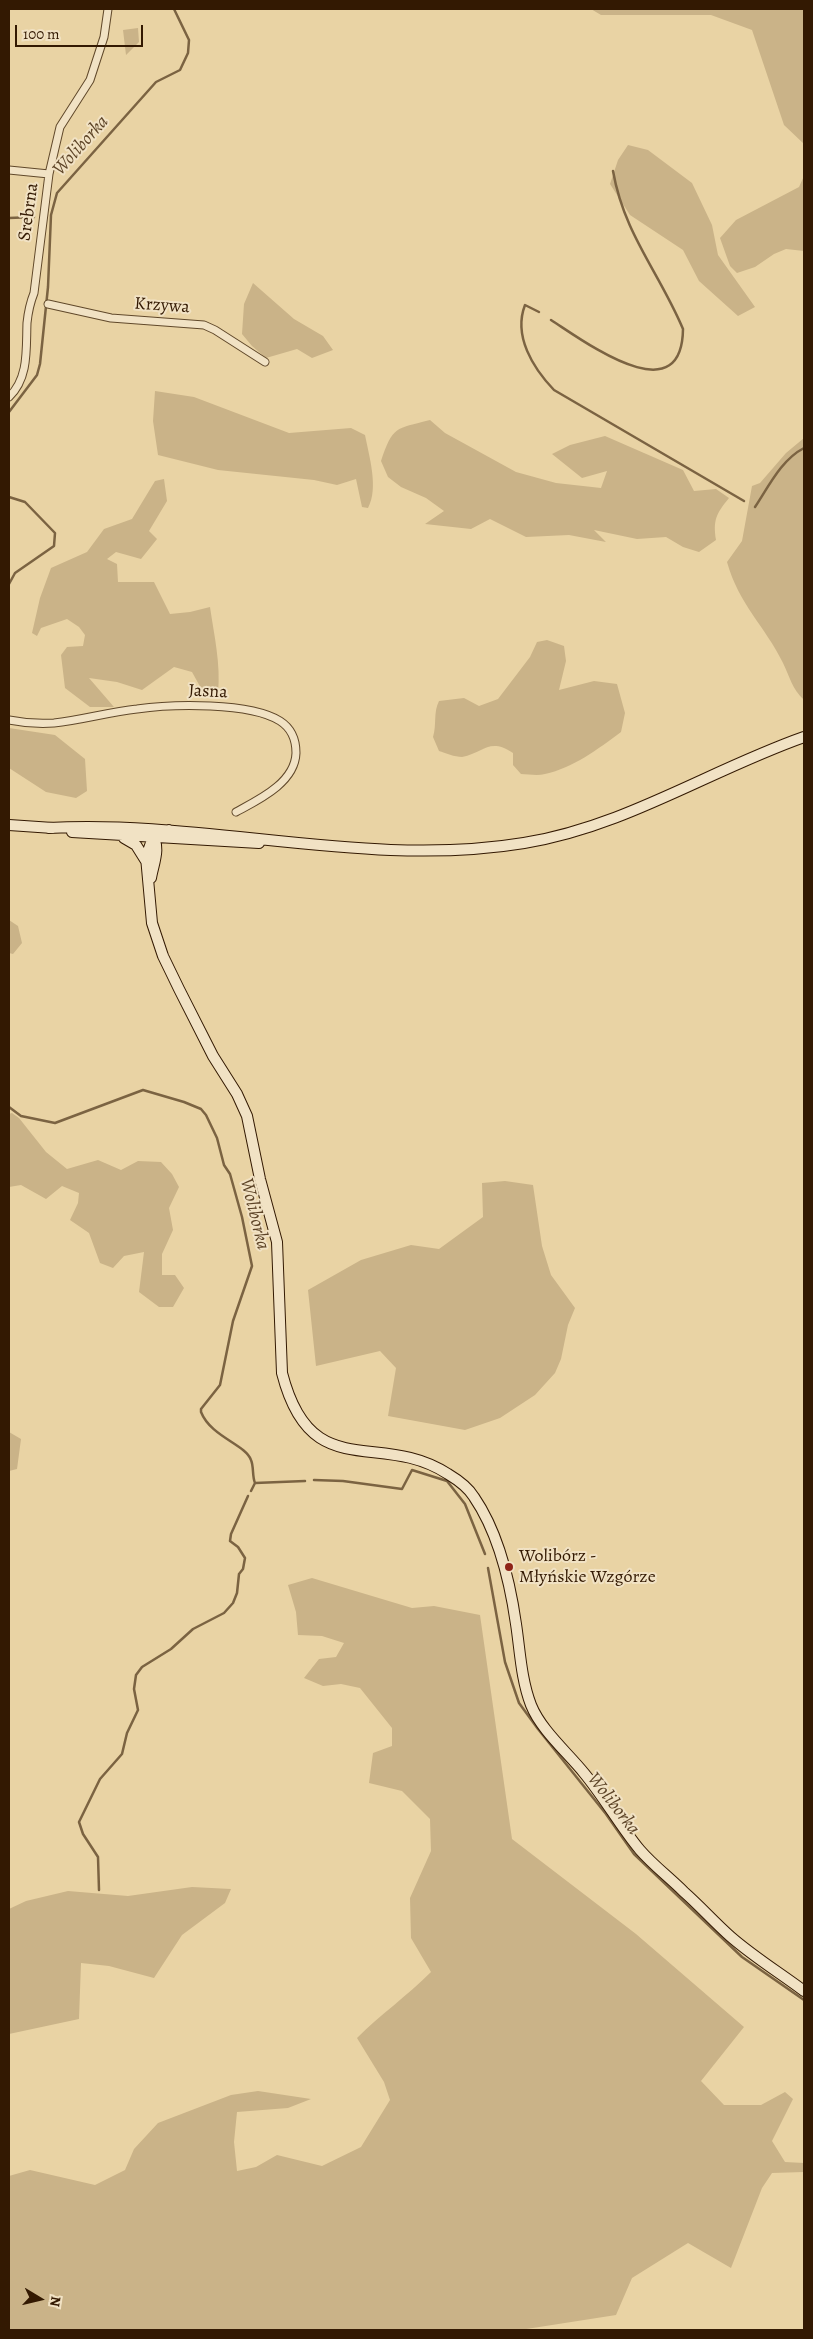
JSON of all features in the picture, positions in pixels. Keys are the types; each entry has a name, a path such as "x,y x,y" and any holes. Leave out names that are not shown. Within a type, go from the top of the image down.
{"main road":[{"path":"48,828 77,826 140,828 168,834 242,843 293,842 436,850 496,847 554,838 619,816 763,751 804,737"},
{"path":"9,825 154,838 168,834"},
{"path":"140,828 154,838 157,851"},
{"path":"149,894 157,851 159,845 168,834"},
{"path":"121,836 136,845 146,862"},
{"path":"154,838 149,845 146,862 152,924 163,956 204,1039 237,1094 246,1116 277,1242 282,1373 287,1392 300,1419 313,1434 338,1447 418,1459 441,1469 471,1492 482,1508 500,1557 516,1621 526,1690 536,1713 586,1774 642,1852 732,1938 804,1991"}],"street":[{"name":"Srebrna","path":"9,397 20,382 24,368 28,317 34,293 49,174 62,123 83,93 99,55 108,20 108,9"},
{"path":"9,170 49,174"},
{"name":"Krzywa","path":"48,304 111,318 204,325 265,362"},
{"name":"Jasna","path":"9,720 28,723 55,723 138,708 186,705 235,708 280,721 291,732 296,741 296,756 292,767 276,787 236,812"}],"shaded area":[{"path":"591,9 804,9 804,144 784,125 752,30 711,15 601,15"},
{"path":"138,28 139,42 126,55 123,30"},
{"path":"628,145 648,150 692,183 712,225 718,255 755,307 738,316 699,281 683,250 630,215 610,184 618,160"},
{"path":"804,176 804,251 786,249 774,254 755,267 737,273 730,266 720,238 736,220 799,187"},
{"path":"253,283 294,319 323,336 333,350 312,358 297,349 266,358 242,334 244,304"},
{"path":"155,391 194,397 289,433 351,428 365,435 373,482 373,491 368,508 362,507 356,479 337,485 314,480 218,470 158,455 153,421"},
{"path":"430,420 445,433 516,472 556,483 601,488 607,471 582,478 552,454 570,445 605,436 683,470 694,491 716,489 729,498 716,518 716,540 699,552 683,547 666,537 637,539 594,530 606,542 569,535 526,537 490,519 471,529 425,524 444,511 426,498 401,487 388,477 381,461 389,441 397,431 409,425"},
{"path":"804,438 804,700 794,687 776,650 738,591 727,562 742,541 752,486 760,483 786,453"},
{"path":"164,479 167,501 149,531 157,539 141,559 116,552 107,559 117,564 118,582 154,582 170,614 210,607 218,660 218,693 202,690 192,672 174,667 142,690 117,682 89,678 114,707 90,707 65,688 61,655 67,647 83,646 85,635 79,627 67,619 41,628 37,636 32,633 40,598 51,568 87,552 104,529 132,519 155,481"},
{"path":"547,640 564,646 566,661 559,690 594,681 617,684 625,713 621,732 575,763 542,775 521,774 513,765 513,753 498,746 492,746 462,757 439,751 433,737 439,701 464,698 479,706 498,699 530,657 537,642"},
{"path":"9,728 55,735 85,759 87,791 76,798 46,792 9,768"},
{"path":"9,920 18,926 22,943 13,954 9,953"},
{"path":"12,1113 19,1118 46,1152 67,1169 98,1160 121,1170 138,1161 161,1162 172,1174 179,1187 169,1208 173,1230 162,1254 162,1275 175,1275 184,1288 173,1307 159,1307 139,1292 144,1252 124,1256 113,1268 100,1263 89,1233 70,1220 78,1203 79,1193 62,1186 46,1199 21,1185 9,1187 9,1114"},
{"path":"505,1181 533,1185 542,1246 551,1275 575,1308 568,1325 561,1359 555,1373 535,1395 500,1418 465,1430 388,1416 396,1368 380,1351 316,1366 308,1290 361,1260 411,1245 439,1249 483,1217 482,1183"},
{"path":"9,1432 21,1439 17,1469 9,1471"},
{"path":"312,1578 412,1608 434,1606 480,1615 512,1839 636,1934 744,2027 701,2081 724,2105 761,2105 785,2092 793,2099 772,2141 785,2162 804,2163 804,2172 772,2173 762,2188 731,2268 688,2243 632,2278 616,2315 520,2330 9,2330 9,2176 30,2170 95,2185 125,2170 134,2149 158,2123 231,2095 258,2091 311,2099 288,2108 237,2112 234,2142 237,2171 256,2167 277,2155 322,2166 361,2147 390,2100 384,2082 357,2038 431,1972 411,1938 410,1898 431,1851 430,1819 402,1791 369,1783 373,1753 392,1746 392,1728 360,1688 341,1684 323,1686 304,1678 319,1659 336,1657 344,1643 322,1636 298,1635 296,1612 288,1585"},
{"path":"192,1887 231,1889 225,1903 182,1935 154,1978 109,1966 81,1963 79,2019 9,2034 9,1909 26,1901 68,1891 128,1896"}],"waterway":[{"name":"Woliborka","path":"9,412 37,375 40,364 48,287 51,215 57,193 156,82 180,70 188,53 189,40 174,9"},
{"path":"551,320 607,355 629,365 649,369 667,367 678,354 683,329 625,214 613,171"},
{"path":"9,218 34,217"},
{"path":"539,312 525,305 522,317 523,340 532,362 554,390 744,501"},
{"path":"755,507 782,466 804,448"},
{"name":"Woliborka","path":"9,497 25,502 55,533 54,546 15,573 9,584"},
{"name":"Woliborka","path":"9,1107 21,1116 55,1123 143,1090 184,1102 201,1109 206,1115 217,1138 224,1165 230,1174 242,1217 252,1266 233,1321 220,1385 201,1409 201,1412 212,1428 248,1454 252,1463 255,1483"},
{"name":"Woliborka","path":"314,1480 343,1481 402,1489 412,1470 447,1481 465,1504 485,1554"},
{"name":"Woliborka","path":"255,1483 305,1481"},
{"path":"251,1491 255,1483"},
{"path":"99,1890 98,1857 83,1834 79,1822 100,1779 122,1754 127,1733 138,1710 134,1689 136,1675 142,1667 171,1649 193,1629 224,1613 233,1603 237,1593 239,1574 243,1569 245,1558 238,1547 230,1541 231,1534 248,1496"},
{"name":"Woliborka","path":"488,1568 505,1662 519,1703 538,1729 606,1814 634,1854 742,1957 804,2000"}],"place":[{"name":"Wolibórz - Młyńskie Wzgórze","path":"509,1567"}]}
